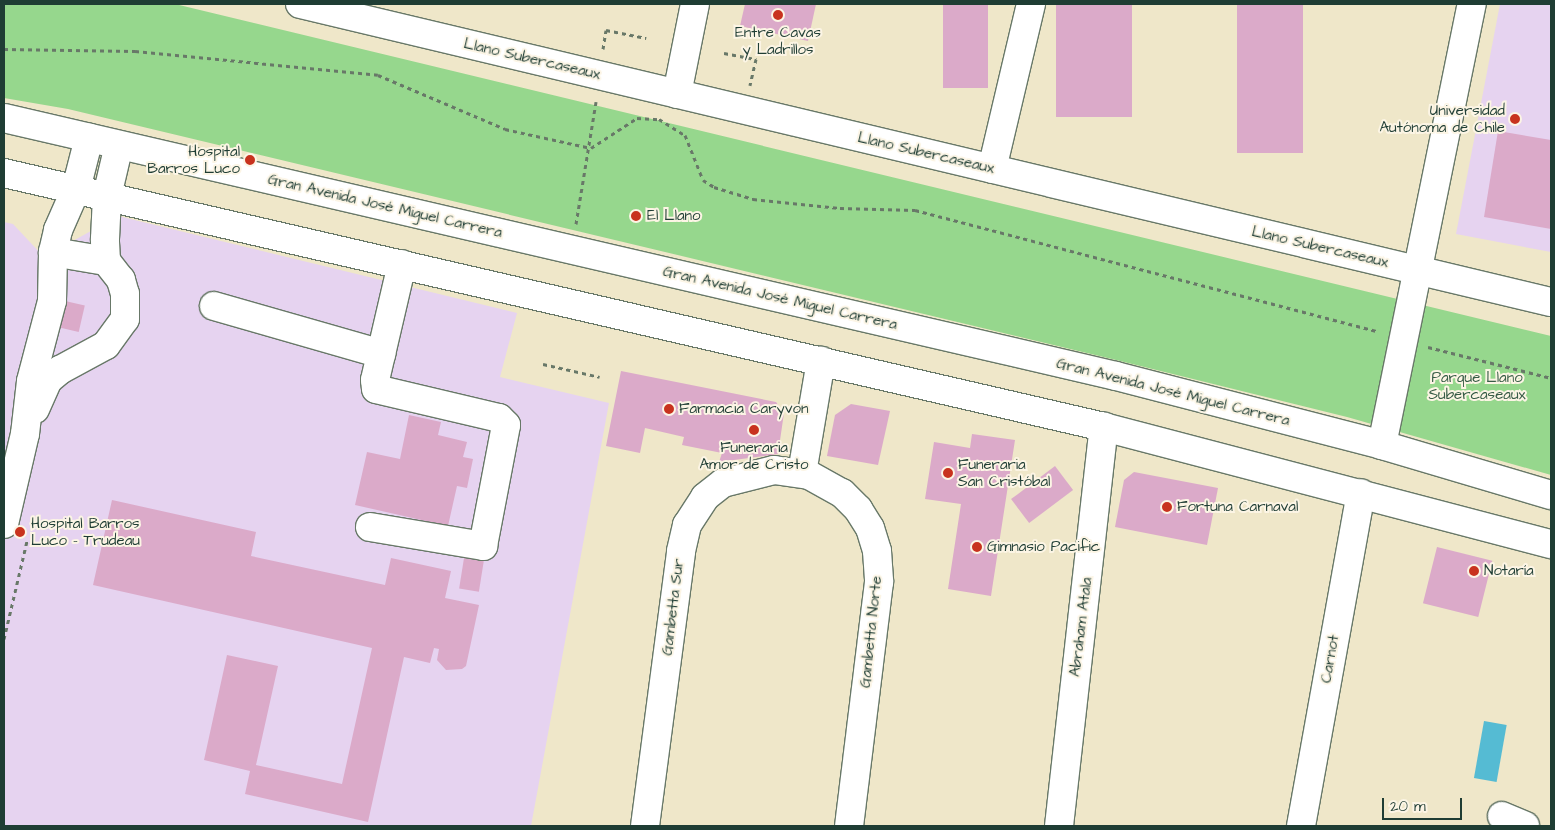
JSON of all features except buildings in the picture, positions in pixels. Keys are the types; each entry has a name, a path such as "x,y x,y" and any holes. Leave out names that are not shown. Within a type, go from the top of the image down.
{"street":[{"name":"Llano Subercaseaux","path":"300,4 1551,302"},
{"path":"677,94 695,4"},
{"path":"992,169 1031,4"},
{"path":"1382,445 1405,340 1472,4"},
{"name":"Gran Avenida José Miguel Carrera","path":"4,118 1116,376 1382,445 1551,494"},
{"path":"4,524 25,434 31,381 52,300 53,252 58,230 76,189 89,138"},
{"path":"25,434 48,380 60,370 106,345 125,319 125,294 121,280 106,261 107,196 119,144"},
{"path":"4,173 1104,427 1551,544"},
{"path":"53,252 106,261"},
{"path":"370,527 483,546 506,425 499,418 378,392 375,380 402,264"},
{"path":"214,306 381,354"},
{"path":"802,473 821,361"},
{"name":"Abraham Atala","path":"1058,826 1104,427"},
{"name":"Gambetta Sur","path":"645,826 680,551 687,525 705,497 723,483 765,471 802,473"},
{"name":"Gambetta Norte","path":"802,473 831,485 850,501 870,528 877,551 878,582 849,826"},
{"name":"Carnot","path":"1305,825 1361,493"}],"path":[{"path":"572,250 591,148 606,30 646,38"},
{"path":"4,49 136,51 378,76 506,129 591,148 637,118 659,119 684,135 703,180 714,187 753,199 840,208 915,210 1307,311 1405,340 1551,378"},
{"path":"724,53 756,59"},
{"path":"542,364 600,377"}],"shaded area":[{"name":"Universidad Autónoma de Chile","path":"1500,4 1551,4 1551,252 1456,234"},
{"path":"118,216 517,313 500,377 609,403 531,826 4,826 4,222 13,224 44,257"}],"green space":[{"name":"Parque Llano Subercaseaux","path":"4,4 175,4 1551,336 1551,475 1347,417 1116,360 68,109 4,98"}],"water":[{"path":"1484,721 1507,725 1497,782 1474,778"}],"place":[{"name":"Entre Cavas y Ladrillos","path":"778,15"},
{"name":"Universidad Autónoma de Chile","path":"1515,119"},
{"name":"Hospital Barros Luco","path":"250,160"},
{"name":"El Llano","path":"636,216"},
{"name":"Farmacia Caryvon","path":"669,409"},
{"name":"Funeraria Amor de Cristo","path":"754,430"},
{"name":"Funeraria San Cristóbal","path":"948,473"},
{"name":"Fortuna Carnaval","path":"1167,507"},
{"name":"Hospital Barros Luco - Trudeau","path":"20,532"},
{"name":"Gimnasio Pacific","path":"977,547"},
{"name":"Notaría","path":"1474,571"}]}
